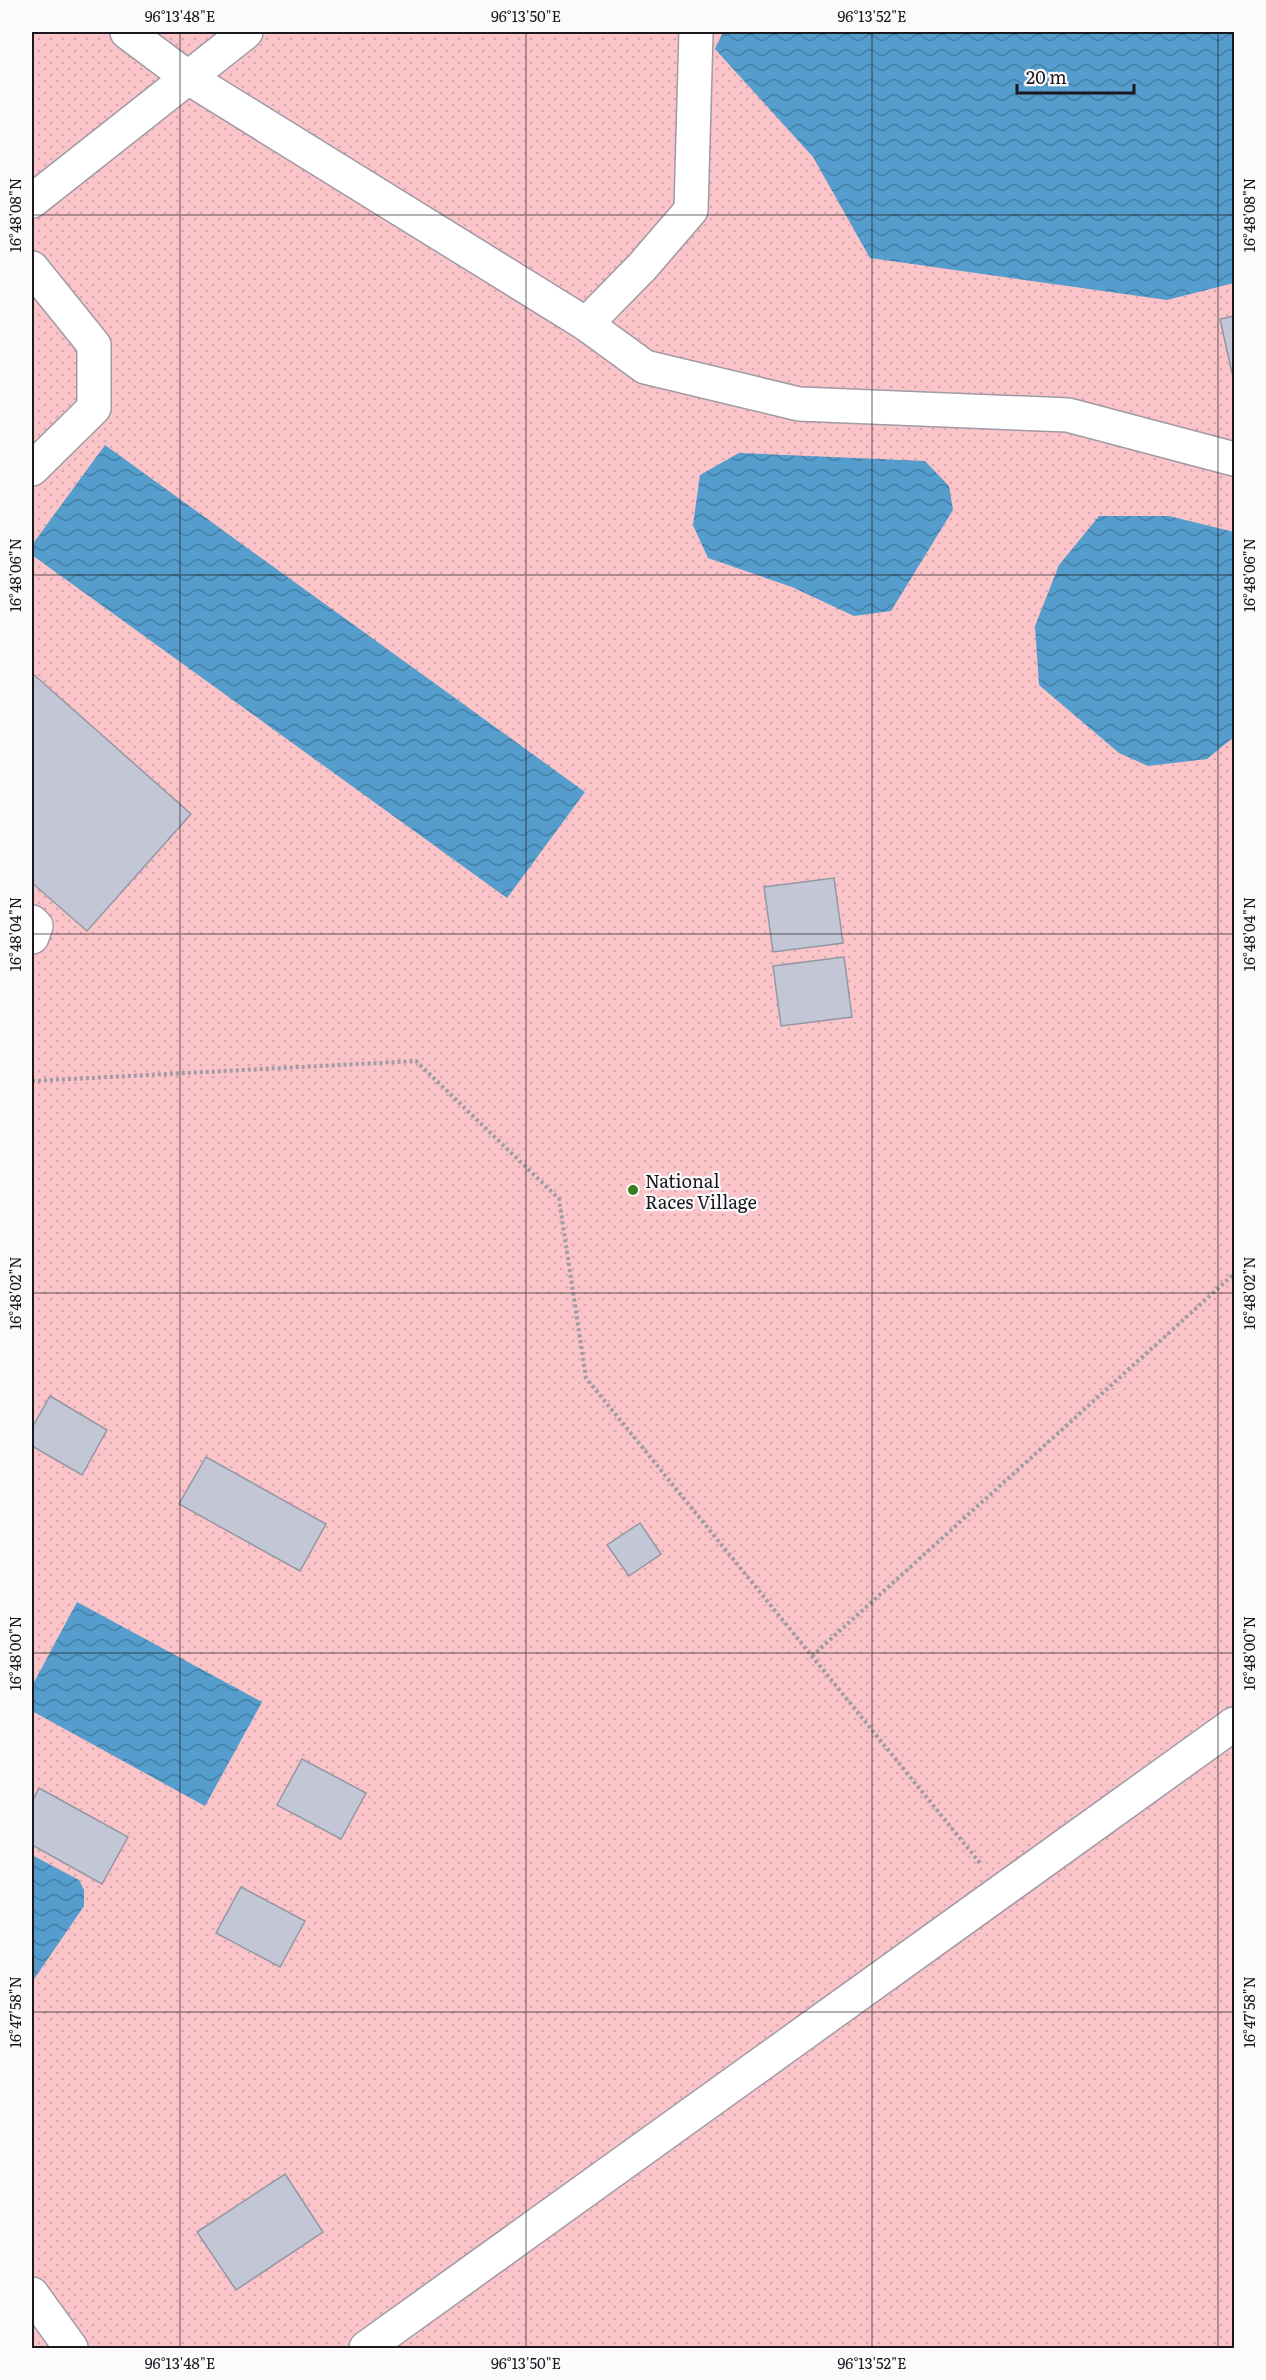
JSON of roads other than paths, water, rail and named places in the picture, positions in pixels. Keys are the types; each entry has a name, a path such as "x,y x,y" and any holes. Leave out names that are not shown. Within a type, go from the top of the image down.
{"lane":[{"path":"127,32 187,77 586,324 645,368 799,404 1068,415 1234,459"},
{"path":"168,32 187,77"},
{"path":"32,201 246,32"},
{"path":"586,324 642,267 691,210 696,32"},
{"path":"32,268 94,345 93,408 32,468"},
{"path":"32,922 36,926 32,937"},
{"path":"366,2349 1004,1892 1234,1724"},
{"path":"32,2294 71,2349"}],"water":[{"path":"723,32 1234,32 1234,283 1167,300 870,258 813,157 715,49"},
{"path":"105,445 585,792 507,898 32,555 32,545"},
{"path":"739,453 925,461 949,486 953,510 891,611 854,616 792,587 708,558 693,525 700,475"},
{"path":"1099,516 1169,516 1234,532 1234,737 1207,759 1148,766 1119,753 1039,685 1035,626 1059,565"},
{"path":"77,1602 262,1702 205,1806 32,1711 32,1686"},
{"path":"32,1855 79,1880 84,1890 84,1906 32,1982"}],"place":[{"name":"National Races Village","path":"633,1190"}]}
